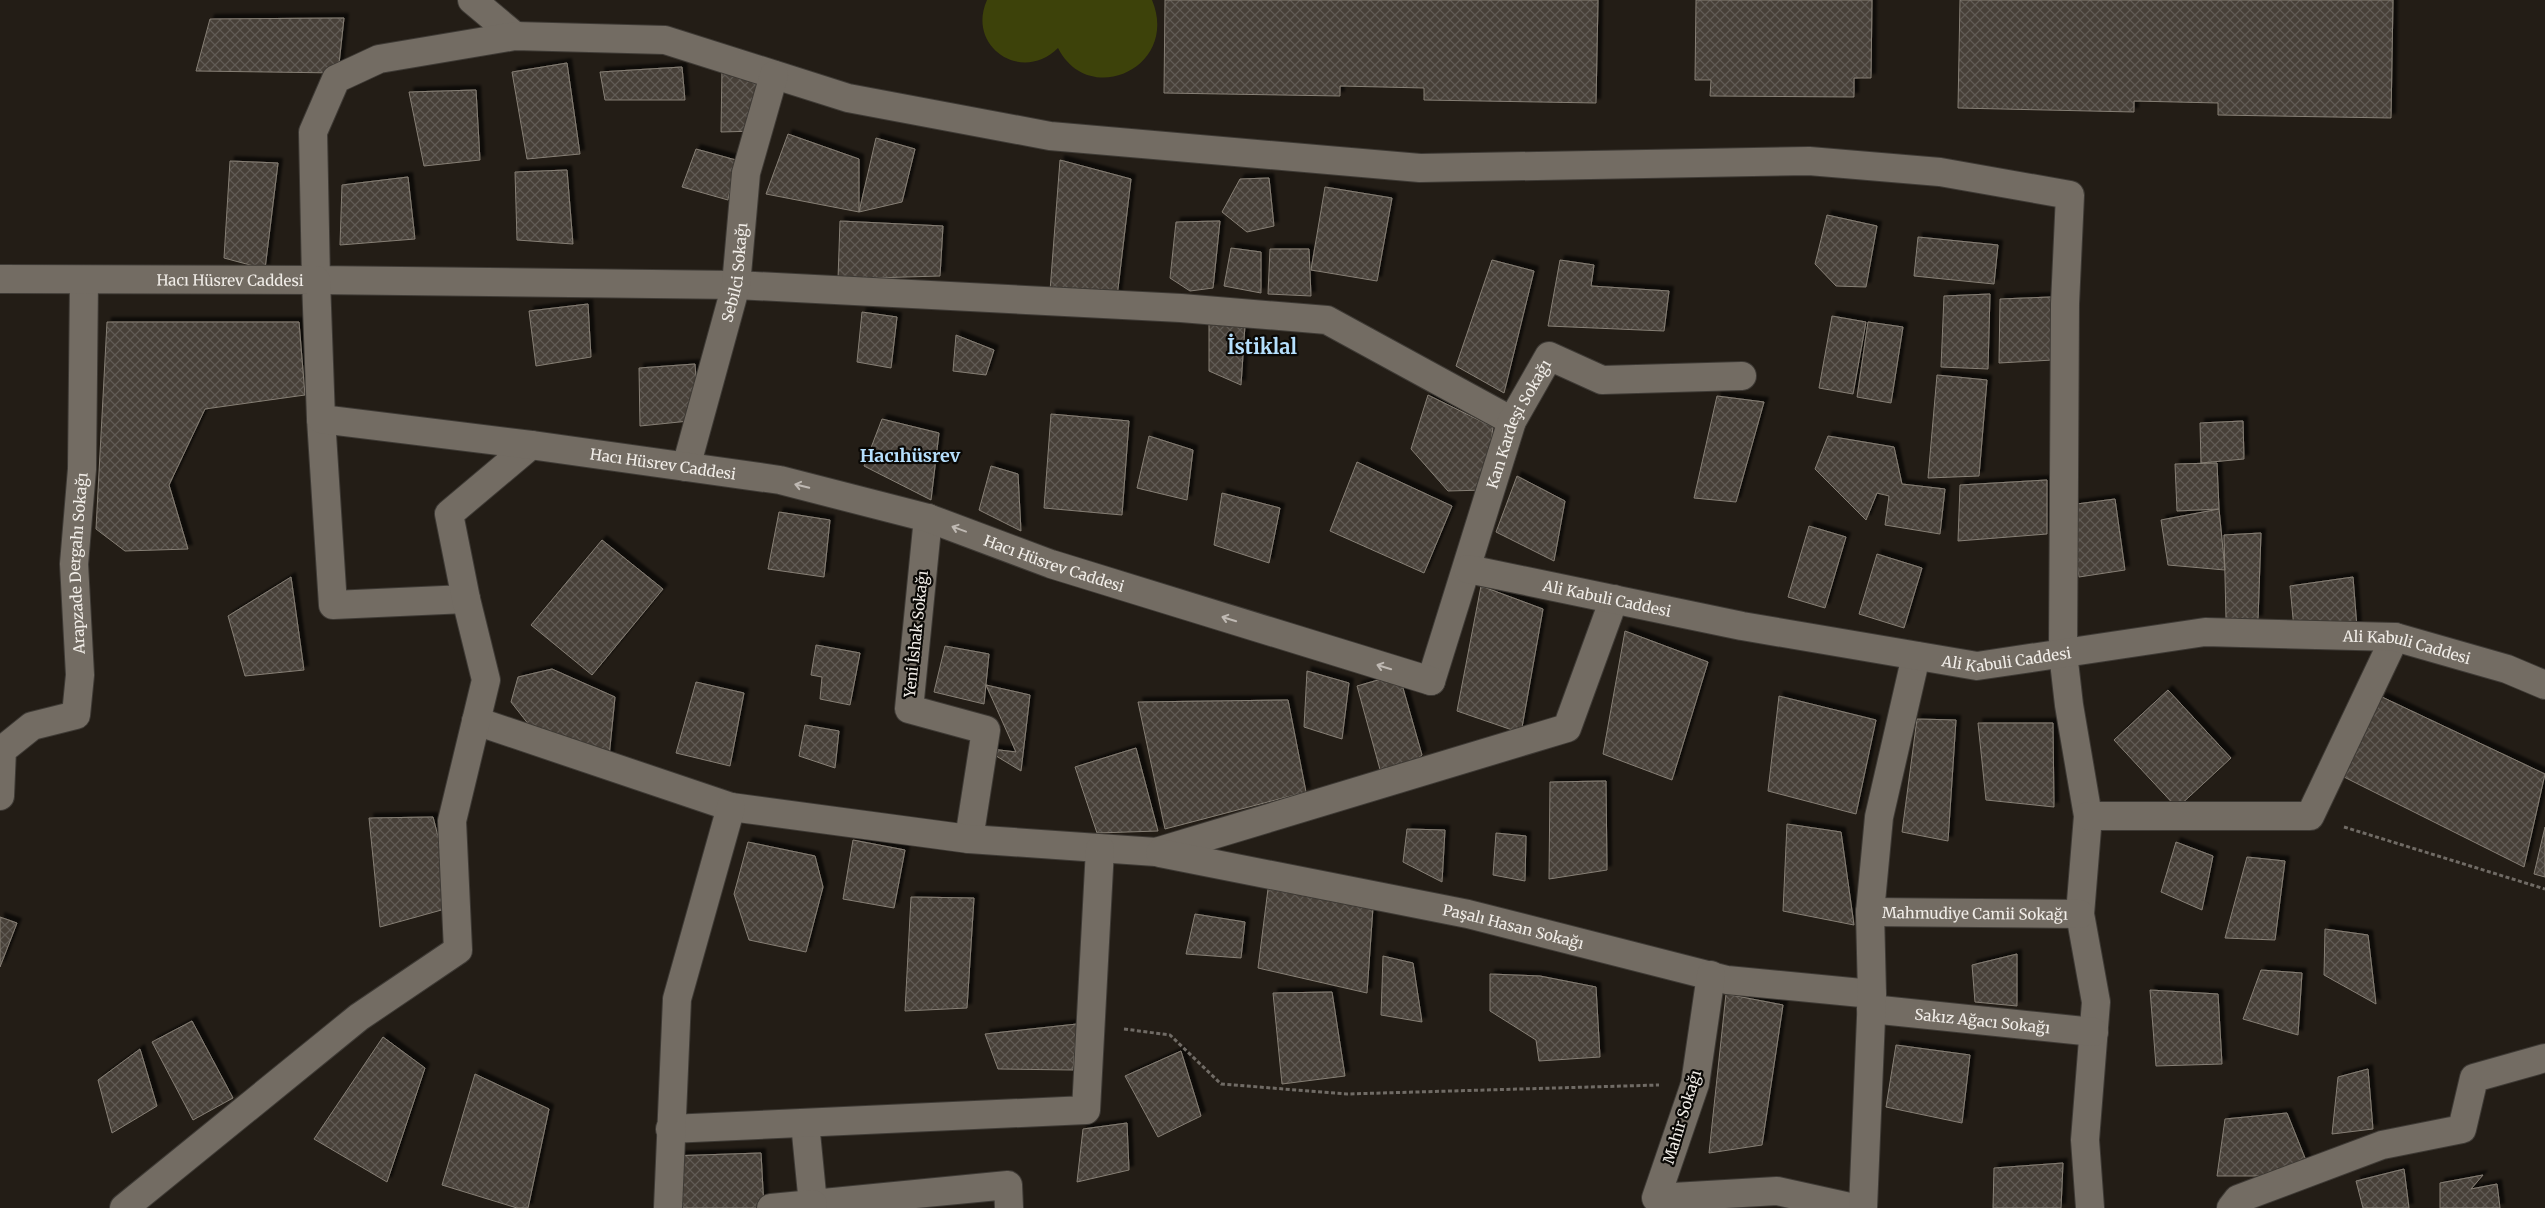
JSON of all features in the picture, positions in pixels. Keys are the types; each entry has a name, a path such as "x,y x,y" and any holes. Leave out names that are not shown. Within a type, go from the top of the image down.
{"street":[{"path":"472,0 515,36"},
{"path":"1512,421 1327,320 1181,308 736,285 316,280 313,132 336,79 379,59 515,36 664,40 848,98 1050,136 1420,168 1809,161 1940,172 2070,195 2065,304 2063,653 2069,705 2088,816 2080,914 2096,1002 2085,1140 2090,1208"},
{"name":"Sebilci Sokağı","path":"686,468 736,285 746,173 774,74"},
{"name":"Hacı Hüsrev Caddesi","path":"0,279 316,280 321,419 531,444 686,468 780,480 928,518 1051,564 1431,681"},
{"name":"Arapzade Dergahı Sokağı","path":"0,796 2,750 32,726 76,715 80,675 74,564 82,469 84,280"},
{"name":"Kan Kardeşi Sokağı","path":"1431,681 1468,569 1512,421 1549,356 1602,380 1742,376"},
{"path":"321,419 333,605 466,600"},
{"path":"124,1208 359,1017 458,950 452,821 486,680 466,600 449,514 531,444"},
{"name":"Yeni İshak Sokağı","path":"928,518 909,709 986,730 969,839"},
{"name":"Ali Kabuli Caddesi","path":"1468,569 1742,626 1977,666 2204,632 2395,637 2507,669 2545,685"},
{"path":"476,722 731,807 969,839 1156,852 1567,728 1614,599"},
{"path":"2088,816 2310,816 2395,637"},
{"path":"1863,1208 1872,1001 1870,912 1879,816 1916,656"},
{"path":"668,1208 677,999 731,807"},
{"path":"670,1129 1086,1110 1100,849"},
{"name":"Paşalı Hasan Sokağı","path":"1156,852 1468,914 1727,980 1872,1001"},
{"name":"Mahmudiye Camii Sokağı","path":"1870,912 2080,914"},
{"name":"Mahir Sokağı","path":"1711,975 1695,1084 1656,1198 1777,1191 1854,1208"},
{"name":"Sakız Ağacı Sokağı","path":"1872,1001 2094,1032"},
{"path":"2231,1208 2238,1199 2382,1145 2462,1129 2474,1078 2545,1058"},
{"path":"805,1123 813,1204"},
{"path":"771,1208 813,1204 877,1203 1008,1185 1009,1208"}],"path":[{"path":"2310,816 2545,889"},
{"path":"1091,1025 1170,1035 1221,1084 1347,1094 1695,1084"}],"green space":[{"path":"987,0 1152,0 1157,24 1153,44 1143,61 1127,72 1109,77 1090,76 1072,66 1058,48 1044,58 1029,62 1014,61 1001,55 991,45 984,32 983,17"}],"building":[{"path":"1165,0 1598,0 1596,103 1424,100 1424,88 1340,86 1340,96 1164,93"},
{"path":"1696,0 1872,0 1871,78 1854,78 1854,97 1710,96 1711,80 1695,80"},
{"path":"1960,0 2393,0 2391,118 2218,115 2218,103 2134,101 2134,112 1958,108"},
{"path":"344,18 338,73 196,71 210,19"},
{"path":"567,63 580,154 527,159 512,72"},
{"path":"722,66 762,71 758,131 721,132"},
{"path":"682,67 685,100 605,100 600,72"},
{"path":"476,90 480,160 424,166 409,92"},
{"path":"788,134 859,159 859,212 766,194"},
{"path":"876,138 915,149 902,202 859,212"},
{"path":"696,149 736,160 728,200 682,187"},
{"path":"1060,160 1131,179 1117,297 1050,291"},
{"path":"230,161 278,163 265,269 224,258"},
{"path":"567,170 573,244 517,240 515,172"},
{"path":"408,177 415,239 340,245 342,185"},
{"path":"1269,178 1274,226 1247,232 1222,212 1240,179"},
{"path":"1325,187 1392,198 1377,281 1311,270"},
{"path":"1827,215 1877,226 1866,287 1836,286 1815,264"},
{"path":"840,221 943,226 940,276 838,279"},
{"path":"1220,221 1213,288 1190,291 1170,278 1176,222"},
{"path":"1918,237 1998,245 1994,284 1914,276"},
{"path":"1231,248 1261,252 1261,293 1224,286"},
{"path":"1270,249 1309,249 1311,296 1268,294"},
{"path":"1492,260 1534,271 1504,393 1456,366"},
{"path":"1560,260 1594,265 1591,286 1669,291 1664,331 1548,326"},
{"path":"1990,294 1988,369 1941,367 1944,296"},
{"path":"2051,297 2053,360 1999,363 2000,299"},
{"path":"588,304 591,357 536,366 529,311"},
{"path":"862,312 897,317 891,368 857,362"},
{"path":"1832,316 1866,322 1853,394 1819,388"},
{"path":"107,322 299,322 305,395 205,409 169,485 188,549 125,551 96,529"},
{"path":"1209,322 1245,325 1241,385 1209,371"},
{"path":"1868,322 1903,327 1891,403 1857,397"},
{"path":"956,335 994,350 986,375 953,371"},
{"path":"695,364 699,420 640,426 639,368"},
{"path":"1937,375 1987,380 1979,476 1928,478"},
{"path":"1428,395 1493,427 1485,490 1448,491 1411,449"},
{"path":"1717,396 1764,402 1736,502 1694,498"},
{"path":"1051,414 1129,421 1122,515 1044,508"},
{"path":"882,419 939,433 931,500 864,466"},
{"path":"2243,421 2244,459 2201,463 2200,423"},
{"path":"1149,436 1193,450 1187,500 1137,488"},
{"path":"1828,436 1894,447 1902,484 1945,489 1940,534 1885,525 1889,496 1877,493 1866,520 1815,469"},
{"path":"1357,462 1452,506 1424,573 1330,531"},
{"path":"2217,463 2219,509 2177,511 2175,464"},
{"path":"991,466 1018,474 1021,531 979,510"},
{"path":"1517,476 1565,501 1554,561 1496,532"},
{"path":"2047,480 2047,534 1958,541 1960,485"},
{"path":"1222,493 1280,508 1269,563 1214,545"},
{"path":"2115,499 2125,570 2079,577 2069,505"},
{"path":"2219,509 2225,570 2168,565 2161,520"},
{"path":"779,512 830,520 824,577 768,569"},
{"path":"1809,526 1846,537 1825,608 1788,597"},
{"path":"2261,533 2258,620 2226,619 2224,535"},
{"path":"602,540 663,589 592,675 531,625"},
{"path":"1877,554 1922,568 1904,628 1859,614"},
{"path":"291,577 304,670 245,676 228,616"},
{"path":"2353,577 2357,628 2294,629 2290,586"},
{"path":"1481,586 1543,609 1521,733 1457,711"},
{"path":"1625,631 1708,662 1672,780 1603,754"},
{"path":"816,645 860,653 850,705 820,699 822,677 811,675"},
{"path":"945,646 989,654 984,704 934,692"},
{"path":"552,669 615,697 609,757 533,730 511,702 518,677"},
{"path":"1307,671 1349,683 1342,739 1304,727"},
{"path":"1399,674 1422,755 1384,784 1357,686"},
{"path":"696,682 744,693 730,766 676,753"},
{"path":"986,685 1030,695 1021,771 983,748 1016,752"},
{"path":"2168,690 2231,758 2177,808 2114,740"},
{"path":"1779,696 1876,720 1856,814 1768,791"},
{"path":"2382,697 2545,774 2524,867 2340,775"},
{"path":"1288,700 1306,792 1165,829 1138,702"},
{"path":"1917,719 1956,720 1948,841 1902,832"},
{"path":"1978,723 2053,723 2054,807 1986,800"},
{"path":"805,725 839,731 835,768 799,756"},
{"path":"1136,748 1158,831 1097,833 1075,767"},
{"path":"1606,781 1607,870 1549,879 1550,782"},
{"path":"433,817 456,906 380,927 369,818"},
{"path":"1787,824 1841,832 1854,925 1783,911"},
{"path":"2545,827 2545,877 2534,874"},
{"path":"1407,829 1445,830 1442,882 1403,862"},
{"path":"1496,833 1526,836 1525,881 1493,875"},
{"path":"853,840 905,850 894,908 843,899"},
{"path":"748,842 815,856 823,887 806,952 749,940 734,894"},
{"path":"2176,842 2213,856 2202,910 2161,892"},
{"path":"2247,857 2285,861 2275,940 2225,938"},
{"path":"1268,889 1373,907 1367,993 1258,968"},
{"path":"911,897 974,898 967,1008 905,1011"},
{"path":"1195,914 1245,922 1241,958 1186,954"},
{"path":"0,917 17,923 0,967"},
{"path":"2325,929 2368,935 2376,1004 2324,975"},
{"path":"2017,954 2017,1006 1975,1002 1972,965"},
{"path":"1383,956 1413,963 1422,1022 1381,1015"},
{"path":"2261,970 2302,973 2298,1035 2243,1019"},
{"path":"1490,974 1540,976 1596,987 1600,1057 1539,1061 1536,1040 1490,1011"},
{"path":"2150,990 2218,994 2222,1064 2156,1066"},
{"path":"1332,992 1345,1076 1282,1084 1273,993"},
{"path":"1726,994 1783,1005 1762,1145 1709,1153"},
{"path":"192,1021 233,1098 193,1120 152,1042"},
{"path":"1077,1024 1073,1070 998,1069 985,1034"},
{"path":"383,1037 425,1068 387,1182 314,1139"},
{"path":"1896,1045 1970,1055 1962,1123 1886,1107"},
{"path":"140,1049 157,1106 112,1133 98,1080"},
{"path":"1181,1051 1201,1116 1158,1137 1125,1076"},
{"path":"2368,1069 2373,1129 2332,1134 2338,1077"},
{"path":"475,1074 549,1109 528,1208 517,1208 442,1185"},
{"path":"2287,1113 2307,1163 2264,1176 2217,1176 2225,1119"},
{"path":"1127,1123 1129,1170 1077,1182 1083,1129"},
{"path":"761,1153 764,1208 676,1208 669,1156"},
{"path":"2063,1163 2061,1208 1993,1208 1994,1168"},
{"path":"2404,1169 2409,1208 2363,1208 2356,1181"},
{"path":"2483,1175 2471,1189 2497,1184 2500,1208 2440,1208 2440,1183"}],"district":[{"name":"İstiklal","path":"1262,346"},
{"name":"Hacıhüsrev","path":"910,455"}]}
